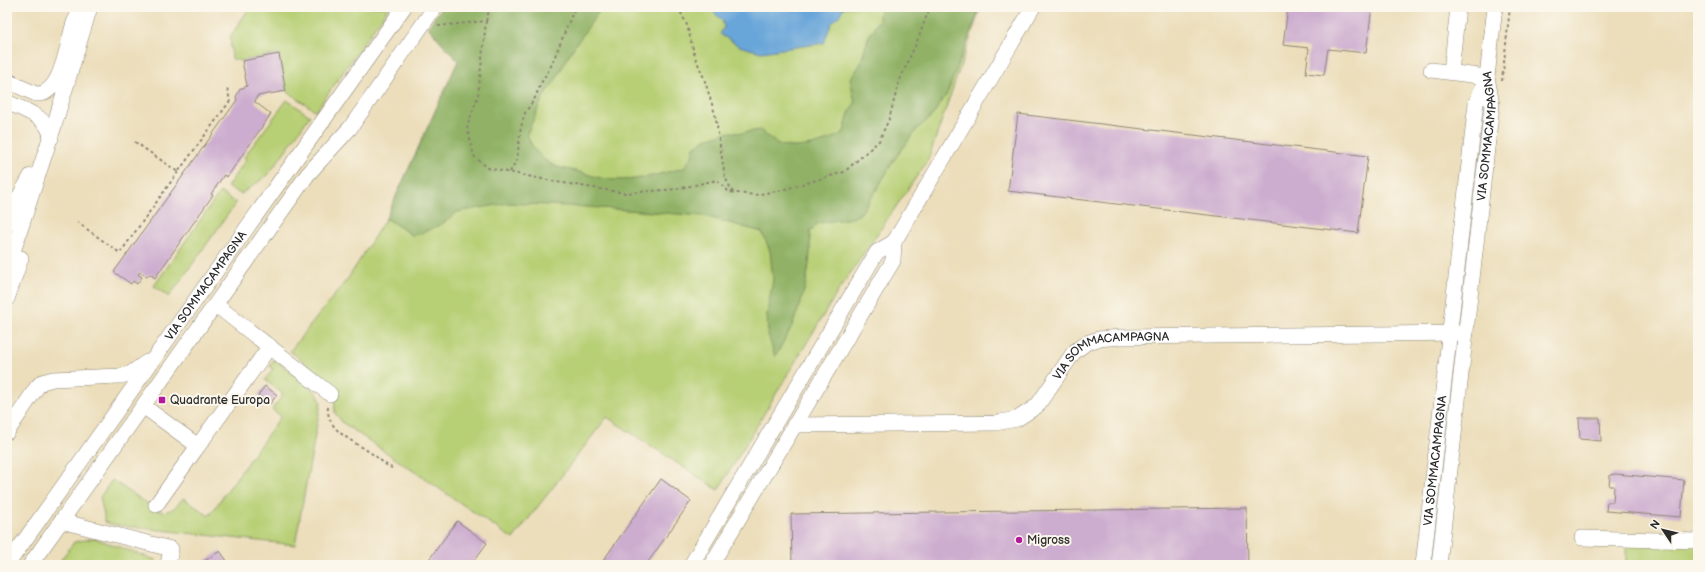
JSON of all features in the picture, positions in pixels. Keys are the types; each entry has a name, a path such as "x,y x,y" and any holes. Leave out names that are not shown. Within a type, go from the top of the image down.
{"street":[{"path":"7,81 36,94 48,91 58,77 74,22 84,7"},
{"path":"7,270 52,135 90,7"},
{"path":"7,224 12,211 52,135 70,109 98,7"},
{"name":"VIA SOMMACAMPAGNA","path":"7,565 404,7"},
{"name":"VIA SOMMACAMPAGNA","path":"30,565 308,174 350,128 435,7"},
{"path":"711,565 893,261 894,242 1033,7"},
{"path":"1451,72 1458,7"},
{"path":"1431,70 1487,77 1495,7"},
{"name":"VIA SOMMACAMPAGNA","path":"1423,565 1476,103 1487,77"},
{"name":"VIA SOMMACAMPAGNA","path":"1439,565 1492,105 1487,77"},
{"path":"7,102 44,121 50,129 52,135 46,182 7,299"},
{"path":"691,565 877,252 894,242"},
{"path":"216,305 330,394"},
{"name":"VIA SOMMACAMPAGNA","path":"794,425 996,422 1017,419 1037,406 1074,352 1086,343 1098,339 1121,337 1466,333"},
{"path":"156,505 270,346"},
{"path":"7,432 36,387 42,382 53,379 119,376 130,374 140,368 157,353"},
{"path":"143,406 198,446"},
{"path":"61,521 171,550 168,565"},
{"path":"1582,538 1698,541"}],"path":[{"path":"490,7 486,20 478,96 467,127 474,156 488,168 557,182 625,193 677,189 717,180 729,192 755,195 782,190 844,172 878,141 889,119 898,82 918,39 930,7"},
{"path":"510,172 517,159 521,127 525,113 535,98 540,85 551,66 575,7"},
{"path":"678,7 687,26 695,57 704,78 715,114 725,177 733,192"},
{"path":"427,20 438,27 486,20"},
{"path":"77,222 120,253 230,101 227,87"},
{"path":"135,142 178,172"},
{"path":"330,394 328,415 337,430 384,464 392,468"}],"green space":[{"path":"250,7 389,7 316,111 286,91 279,54 242,61 232,59 230,37"},
{"path":"442,7 602,7 570,53 555,81 544,95 527,134 538,154 559,168 605,179 625,180 684,168 692,156 694,147 705,139 730,132 742,133 760,130 777,143 784,146 793,147 802,147 821,143 838,136 844,132 849,113 855,103 850,79 860,65 868,38 879,20 880,7 980,7 947,94 932,116 918,128 894,160 860,214 852,218 819,223 810,231 808,274 803,296 792,326 775,357 768,334 767,314 773,280 770,251 762,232 704,216 588,207 508,203 457,212 442,224 419,234 412,235 386,218 458,61 428,27"},
{"path":"482,7 981,7 928,160 838,291 718,490 607,417 513,539 343,423 335,413 334,386 290,351 349,277 386,218 412,235"},
{"path":"287,100 310,116 268,175 241,194 227,187 246,159 244,157"},
{"path":"220,192 236,203 169,297 154,286"},
{"path":"274,359 317,393 321,402 295,545 115,525 104,522 100,497 112,480 157,510 165,512 169,511 183,498 209,516 281,416 272,410 283,394 265,380 273,369 270,366"},
{"path":"94,538 156,560 155,565 57,565 74,542"},
{"path":"1626,542 1698,543 1698,565 1626,565"}],"water":[{"path":"708,7 844,7 839,16 831,24 824,43 761,52 739,46 720,34 724,27 722,20"}],"building":[{"path":"7,7 12,7 7,17"},
{"path":"1288,7 1372,7 1366,53 1328,49 1324,75 1306,73 1309,48 1283,45"},
{"path":"279,54 286,91 257,96 255,102 271,114 227,177 224,175 211,194 213,195 155,278 150,274 147,277 140,272 138,274 142,277 137,284 133,281 131,284 114,272 237,100 236,97 240,89 247,86 242,61"},
{"path":"7,71 17,77 7,96"},
{"path":"1018,114 1368,156 1358,233 1008,191"},
{"path":"265,386 277,395 270,404 258,395"},
{"path":"1579,418 1600,418 1601,441 1580,439"},
{"path":"1615,474 1684,480 1681,517 1606,511 1607,502 1613,502 1614,486 1609,486 1610,475"},
{"path":"661,479 691,501 646,565 600,565"},
{"name":"Migross","path":"1247,508 1248,565 792,565 791,514"},
{"path":"457,521 487,543 471,565 425,565"},
{"path":"220,551 230,565 198,565"}],"place":[{"name":"Quadrante Europa","path":"162,400"},
{"name":"Migross","path":"1019,540"}]}
